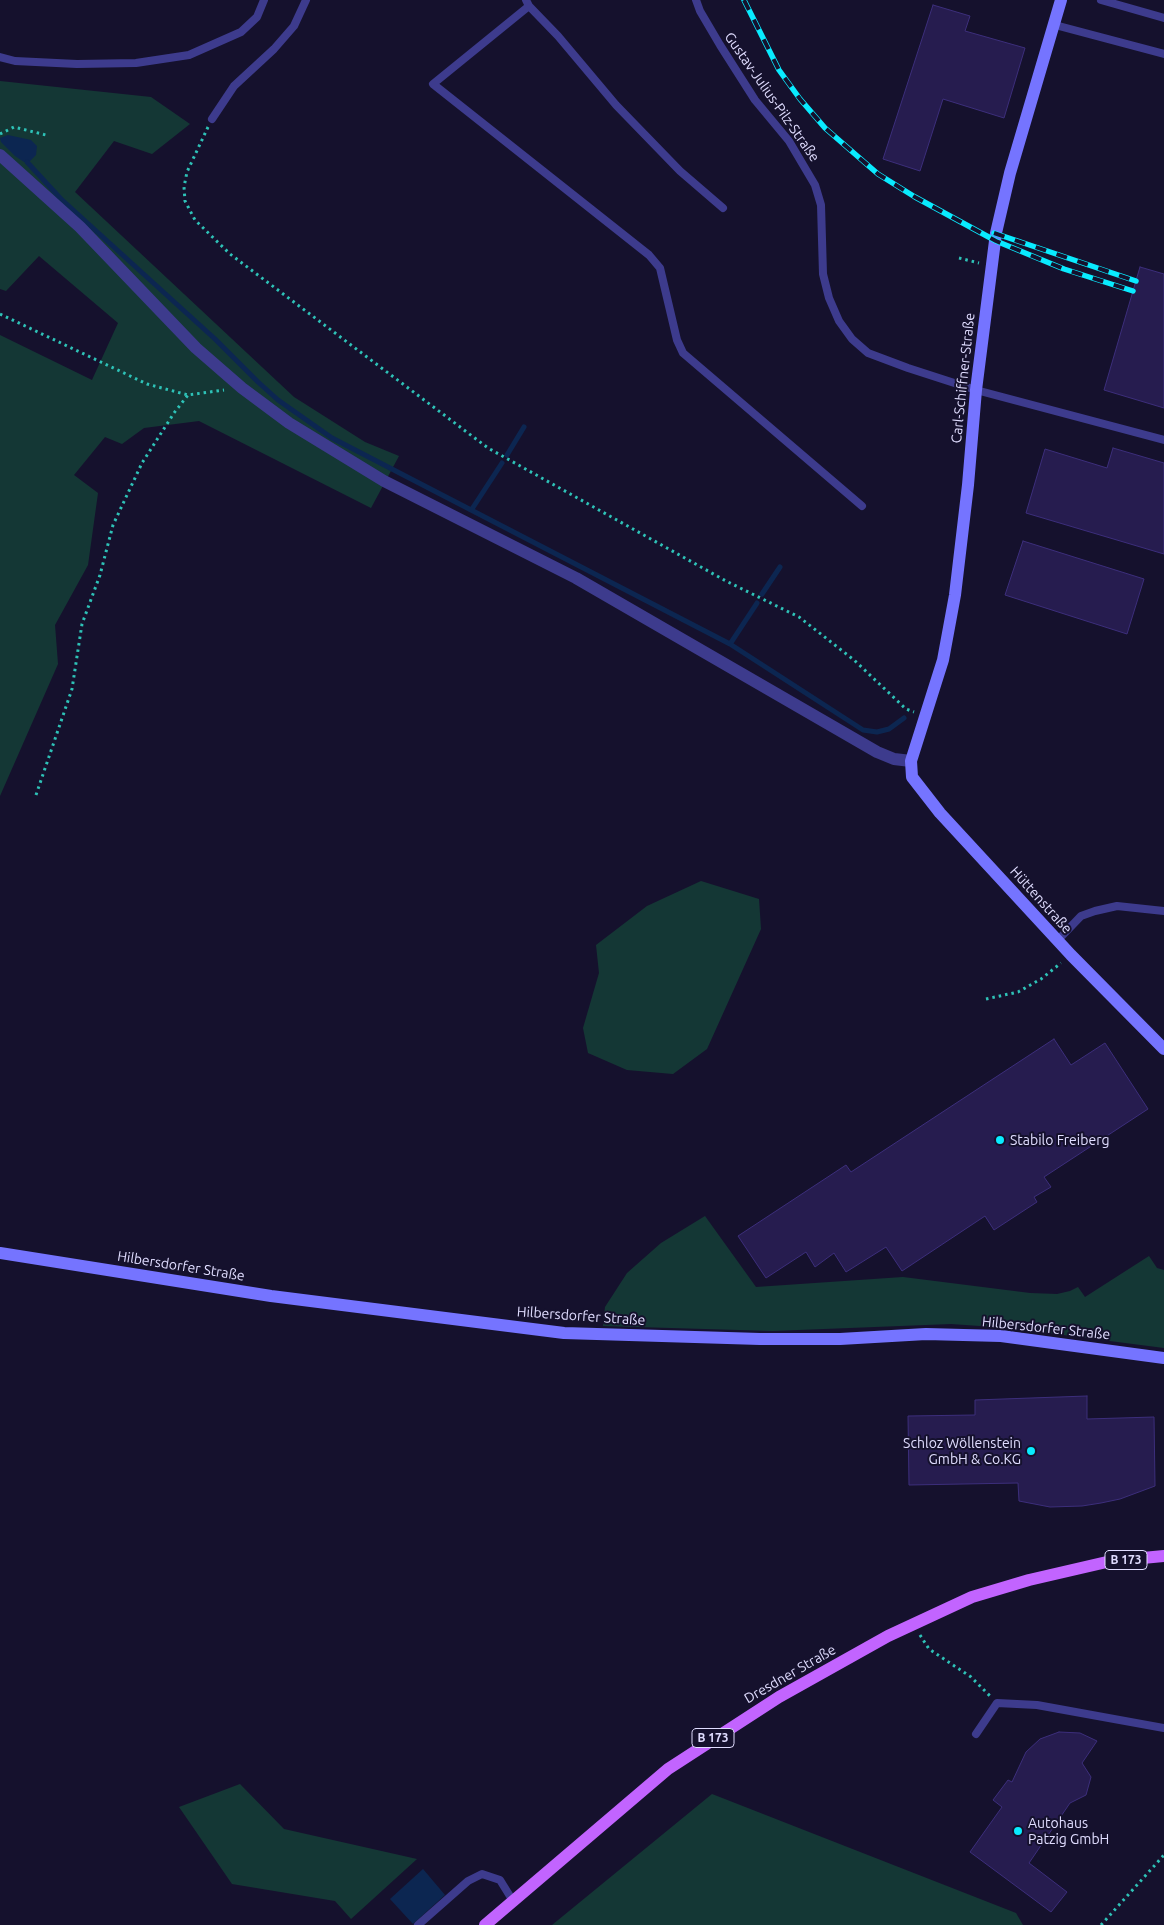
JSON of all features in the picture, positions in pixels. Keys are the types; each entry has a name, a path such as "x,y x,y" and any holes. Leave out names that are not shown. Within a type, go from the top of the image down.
{"main road":[{"name":"Carl-Schiffner-Straße","path":"911,761 943,660 955,594 968,484 976,390 992,260 1010,173 1061,0"},
{"name":"Hüttenstraße","path":"911,761 912,777 927,797 1071,955 1164,1050"},
{"name":"Hilbersdorfer Straße","path":"0,1253 271,1296 564,1333 760,1339 840,1339 926,1334 1001,1336 1164,1358"},
{"name":"Dresdner Straße","path":"485,1925 668,1769 779,1697 913,1624 972,1596 1028,1580 1111,1561 1164,1556"}],"street":[{"path":"0,155 80,227 196,348 242,388 289,423 362,468 576,578 877,752 894,759 911,761"}],"lane":[{"path":"0,57 15,61 77,64 136,63 189,55 241,32 257,17 264,0"},
{"path":"212,119 234,86 274,49 294,26 305,0"},
{"path":"690,0 700,11"},
{"name":"Gustav-Julius-Pilz-Straße","path":"696,0 700,11 755,100 789,141 815,185 821,205 823,274 829,298 839,321 868,353 976,390 1164,440"},
{"path":"1101,0 1164,18"},
{"path":"723,208 680,171 623,112 527,3 433,84 649,255 660,268 677,340 683,353 862,506"},
{"path":"1055,25 1164,54"},
{"path":"1058,940 1076,920 1095,911 1116,906 1164,911"},
{"path":"976,1734 997,1703 1037,1705 1164,1728"},
{"path":"418,1925 468,1881 482,1874 500,1880 513,1901"}],"path":[{"path":"0,134 14,128 46,135"},
{"path":"205,133 187,172 185,201 194,220 246,267 302,306 488,448 726,581 799,617 854,660 906,709 926,716"},
{"path":"959,258 979,263 992,260"},
{"path":"0,314 147,384 188,395 242,388"},
{"path":"36,795 72,689 82,624 100,574 113,525 142,463 174,413 188,395"},
{"path":"986,999 1018,992 1042,979 1071,955"},
{"path":"913,1624 928,1649 971,1677 997,1703"},
{"path":"1101,1925 1164,1856"}],"green space":[{"path":"0,81 151,97 190,124 152,154 114,141 75,192 294,397 365,442 399,456 371,508 199,421 144,428 122,444 105,437 74,475 98,493 88,565 55,625 58,664 0,796 0,335 92,380 118,323 39,256 6,291 0,289"},
{"path":"701,881 759,899 761,929 707,1049 673,1074 627,1070 588,1053 583,1028 599,973 596,945 647,906"},
{"path":"705,1216 756,1287 903,1277 1030,1293 1057,1294 1078,1287 1085,1297 1149,1256 1157,1268 1164,1270 1164,1348 1009,1328 951,1324 773,1331 603,1326 605,1307 627,1273 661,1243"},
{"path":"240,1784 284,1829 417,1859 351,1919 335,1901 232,1884 179,1807"},
{"path":"712,1794 1016,1913 1023,1925 552,1925"}],"water":[{"path":"8,135 31,140 37,146 36,155 30,161 24,162 15,156 1,142 0,138"},
{"path":"423,1869 445,1895 413,1924 390,1899"}],"building":[{"path":"933,5 970,16 965,31 1025,48 1004,118 943,99 920,171 883,159"},
{"path":"1140,267 1164,274 1164,408 1104,390"},
{"path":"1113,448 1164,463 1164,554 1026,513 1045,449 1107,468"},
{"path":"1023,541 1144,579 1127,634 1005,595"},
{"name":"Stabilo Freiberg","path":"1054,1039 1071,1065 1105,1043 1148,1109 1044,1177 1051,1187 1034,1197 1037,1202 994,1230 985,1216 902,1271 886,1247 846,1272 834,1253 815,1267 806,1252 766,1278 738,1236 846,1165 851,1172"},
{"name":"Schloz Wöllenstein GmbH & Co.KG","path":"1087,1396 1087,1419 1154,1417 1155,1486 1120,1499 1101,1503 1082,1506 1050,1507 1019,1501 1018,1483 909,1485 908,1416 975,1415 975,1400"},
{"name":"Autohaus Patzig GmbH","path":"1059,1732 1080,1733 1097,1741 1082,1763 1091,1777 1086,1795 1070,1803 1029,1863 1067,1892 1051,1912 970,1852 1002,1807 993,1800 1008,1780 1012,1782 1026,1752 1040,1739"}],"waterway":[{"path":"27,162 61,199 215,339 258,382 278,400 332,438 730,644 863,730 877,732 889,729 904,718"},
{"path":"507,455 524,427"},
{"path":"472,509 502,463"},
{"path":"762,594 780,567"},
{"path":"730,644 757,603"}],"railway":[{"path":"744,0 779,70 800,99 825,128 878,174 915,197 996,241 1064,269 1133,291"},
{"path":"994,233 1136,281"}],"place":[{"name":"Stabilo Freiberg","path":"1000,1140"},
{"name":"Schloz Wöllenstein GmbH & Co.KG","path":"1031,1451"},
{"name":"Autohaus Patzig GmbH","path":"1018,1831"}]}
